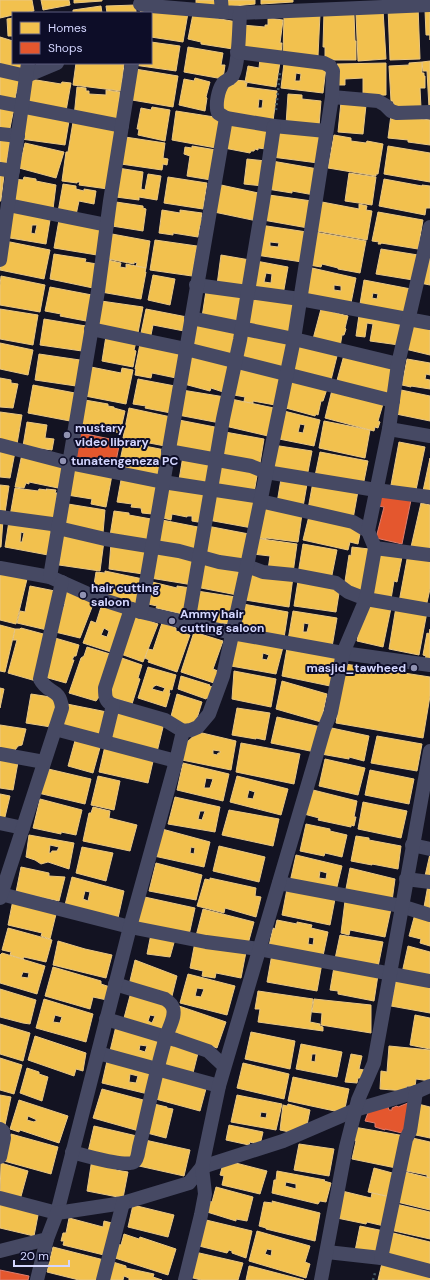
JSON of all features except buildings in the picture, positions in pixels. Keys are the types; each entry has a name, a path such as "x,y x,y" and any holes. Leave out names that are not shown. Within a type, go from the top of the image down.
{"street":[{"path":"140,6 222,6 240,13 407,3 430,4"},
{"path":"240,13 236,66 232,76 224,83 219,93 218,113 226,118 274,126 326,131"},
{"path":"226,118 152,546 136,610 105,688 104,696 113,706 165,720 183,731 198,727 209,714 223,676 294,339 332,97 333,71 330,66 237,52"},
{"path":"0,70 27,70 53,64"},
{"path":"132,64 98,291 58,528 56,579 40,679 43,686 58,695 62,708 0,896 130,927 206,942 259,949 430,981"},
{"path":"0,260 8,205 6,170 18,136 27,70"},
{"path":"332,97 378,101 386,105 391,111 398,113 430,112"},
{"path":"0,102 122,126"},
{"path":"188,623 216,460 236,362 274,126"},
{"path":"0,134 18,136"},
{"path":"8,205 107,225"},
{"path":"185,1280 205,1194 202,1167 224,1066 324,729 331,712 343,653 366,599 375,548 368,531 389,429 398,364 430,228"},
{"path":"196,285 300,299 430,323"},
{"path":"191,318 294,339 398,364"},
{"path":"91,329 186,349 393,401"},
{"path":"389,429 430,436"},
{"path":"0,445 69,463 163,482 261,499 353,522 368,531"},
{"path":"168,451 251,466 266,472 430,498"},
{"path":"0,517 52,524 58,528 105,539 179,551 219,562 247,566 263,572 294,575 336,583 348,592 366,599 430,610"},
{"path":"375,548 430,555"},
{"path":"0,568 56,579 97,598 136,610 232,633 343,653 430,665"},
{"path":"104,742 113,706"},
{"path":"55,729 176,761"},
{"path":"37,1280 47,1239 57,1213 115,984 183,731"},
{"path":"321,1280 346,1147 355,1110 374,1063 412,845 424,811 430,751"},
{"path":"0,754 44,762"},
{"path":"0,823 23,828"},
{"path":"412,845 430,849"},
{"path":"406,879 430,882"},
{"path":"278,883 401,906 430,914"},
{"path":"72,1152 128,1165 133,1163 138,1154 174,1008 165,999 115,984"},
{"path":"106,1019 166,1036 208,1051 224,1066"},
{"path":"98,1053 219,1086"},
{"path":"0,1198 57,1213 123,1204 188,1183 202,1167 283,1142 355,1110 416,1092 430,1086"},
{"path":"381,1258 406,1139 410,1131 416,1092"},
{"path":"0,1129 3,1131 4,1138 0,1157"},
{"path":"103,1280 123,1204"},
{"path":"0,1252 47,1239"},
{"path":"327,1252 381,1258 430,1272"}],"path":[{"path":"274,126 282,58"}],"place":[{"name":"mustary video library","path":"67,435"},
{"name":"tunatengeneza PC","path":"63,461"},
{"name":"hair cutting saloon","path":"83,595"},
{"name":"Ammy hair cutting saloon","path":"172,621"},
{"name":"masjid_tawheed","path":"414,668"}]}
